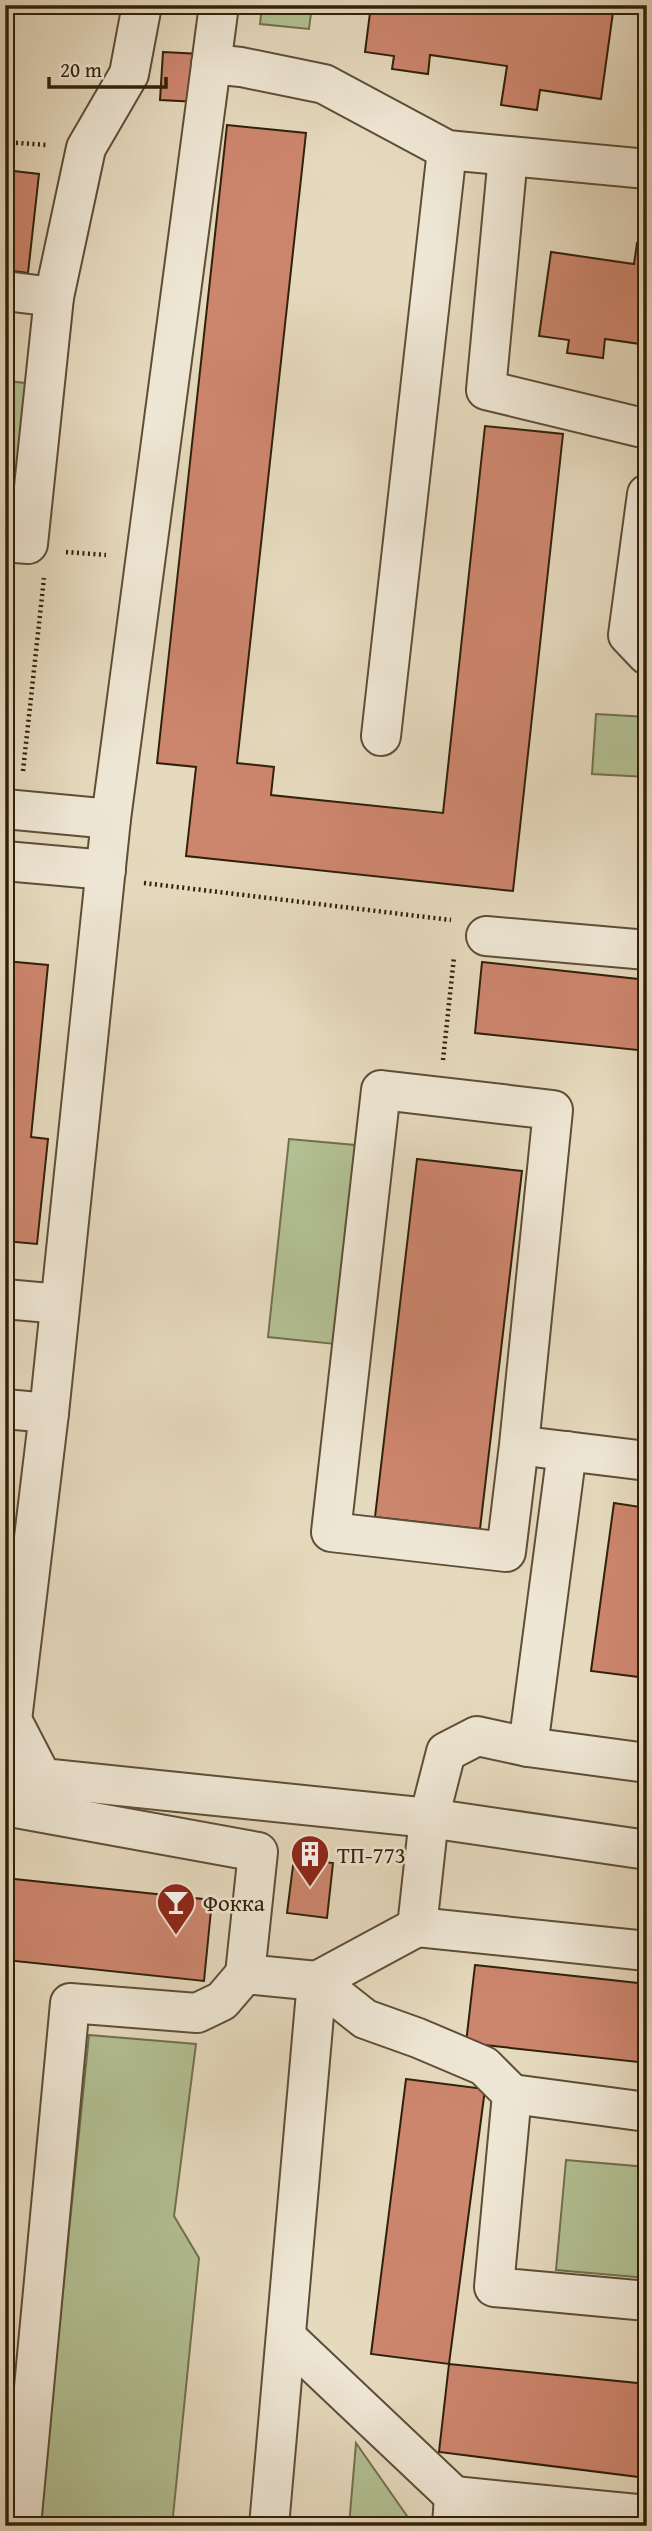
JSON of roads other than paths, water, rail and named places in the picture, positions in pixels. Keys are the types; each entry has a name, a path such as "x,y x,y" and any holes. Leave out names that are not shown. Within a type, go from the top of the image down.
{"lane":[{"path":"5,542 27,544 54,297 86,148 129,74 142,5"},
{"path":"21,2526 70,2003 197,2013 222,2001 245,1974 258,1852 7,1806 9,1720 49,1413 111,819 219,5"},
{"path":"211,64 241,67 324,84 447,150 646,164"},
{"path":"381,736 447,150"},
{"path":"508,156 486,390 647,429"},
{"path":"5,291 54,297"},
{"path":"647,494 628,635 647,655"},
{"path":"12,810 111,819"},
{"path":"5,861 105,874"},
{"path":"471,942 647,950"},
{"path":"506,1552 553,1110 381,1090 331,1532 554,1558"},
{"path":"5,1298 60,1304"},
{"path":"5,1409 49,1413"},
{"path":"519,1445 647,1461"},
{"path":"528,1747 567,1451"},
{"path":"9,1720 43,1778 429,1818 647,1850"},
{"path":"417,1927 429,1818 446,1752 477,1736 528,1747 647,1763"},
{"path":"317,1982 417,1927 647,1951"},
{"path":"245,1974 317,1982 365,2019 484,2066 512,2094 647,2112"},
{"path":"269,2526 317,1982"},
{"path":"512,2094 494,2287 647,2301"},
{"path":"286,2337 453,2511 647,2515"}],"place":[{"name":"ТП-773","path":"310,1888"},
{"name":"Фокка","path":"176,1936"}]}
